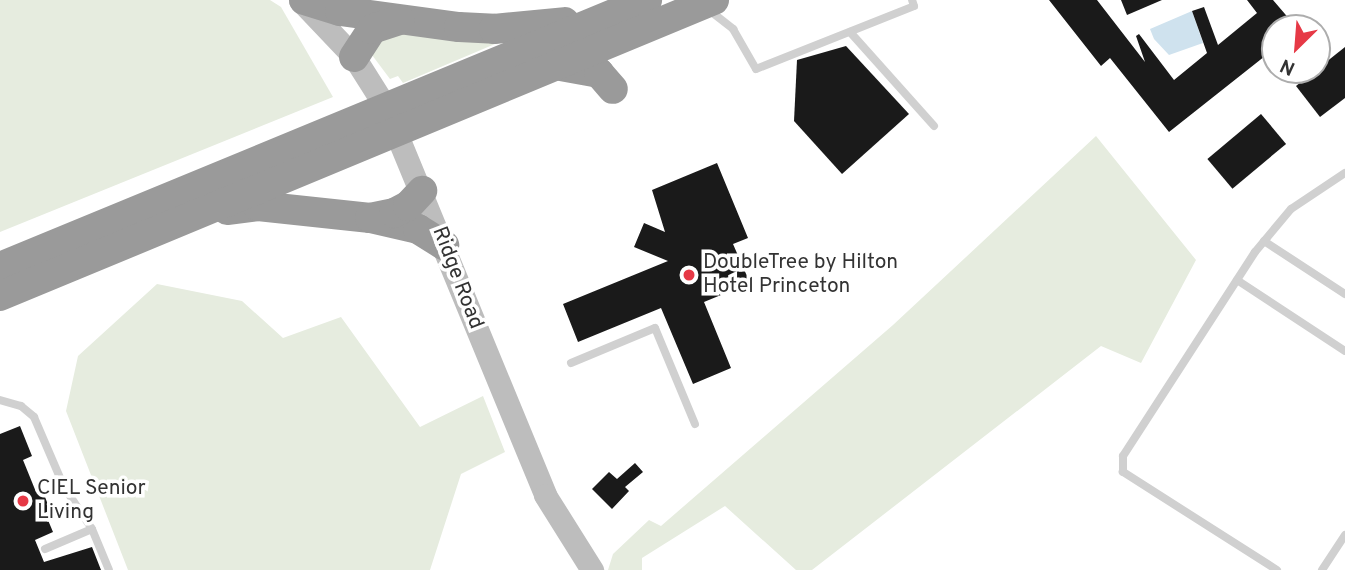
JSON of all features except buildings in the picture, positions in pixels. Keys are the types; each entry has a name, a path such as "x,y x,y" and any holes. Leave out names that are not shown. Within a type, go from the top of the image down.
{"highway":[{"path":"302,0 340,11 494,29 627,22"},
{"path":"0,267 200,187 391,118 554,65 627,22 647,0"},
{"path":"0,296 196,214 391,118 627,22 708,2"},
{"path":"354,57 372,29 400,20"},
{"path":"554,65 599,73 613,89 616,61 627,22"},
{"path":"370,218 394,213 408,206 422,191"},
{"path":"196,214 258,206 370,218 418,229 444,245"}],"street":[{"name":"Ridge Road","path":"302,0 354,57 391,118 545,495 592,570"}],"lane":[{"path":"708,2 733,29 757,69 850,32 913,3"},
{"path":"850,32 934,126"},
{"path":"1277,570 1123,472 1123,456 1264,241 1291,209 1345,173"},
{"path":"1264,241 1345,293"},
{"path":"1237,280 1345,351"},
{"path":"571,363 655,328 695,424"},
{"path":"4,400 34,417 64,487 92,529 110,570"},
{"path":"45,549 92,529"},
{"path":"1322,570 1345,534"}],"shaded area":[{"path":"0,0 270,0 281,7 333,97 0,232"},
{"path":"396,29 502,41 403,83 398,76 390,79 369,51"},
{"path":"1096,136 1196,260 1141,363 1101,346 812,570 796,570 725,506 642,558 642,570 608,570 613,554 649,520 661,526 893,325"},
{"path":"157,284 242,301 283,338 341,317 420,427 483,396 505,452 461,474 430,570 128,570 66,411 78,356"}],"water":[{"path":"1192,11 1203,43 1169,55 1154,39 1150,29"}],"place":[{"name":"DoubleTree by Hilton Hotel Princeton","path":"689,275"},
{"name":"CIEL Senior Living","path":"23,501"}]}
